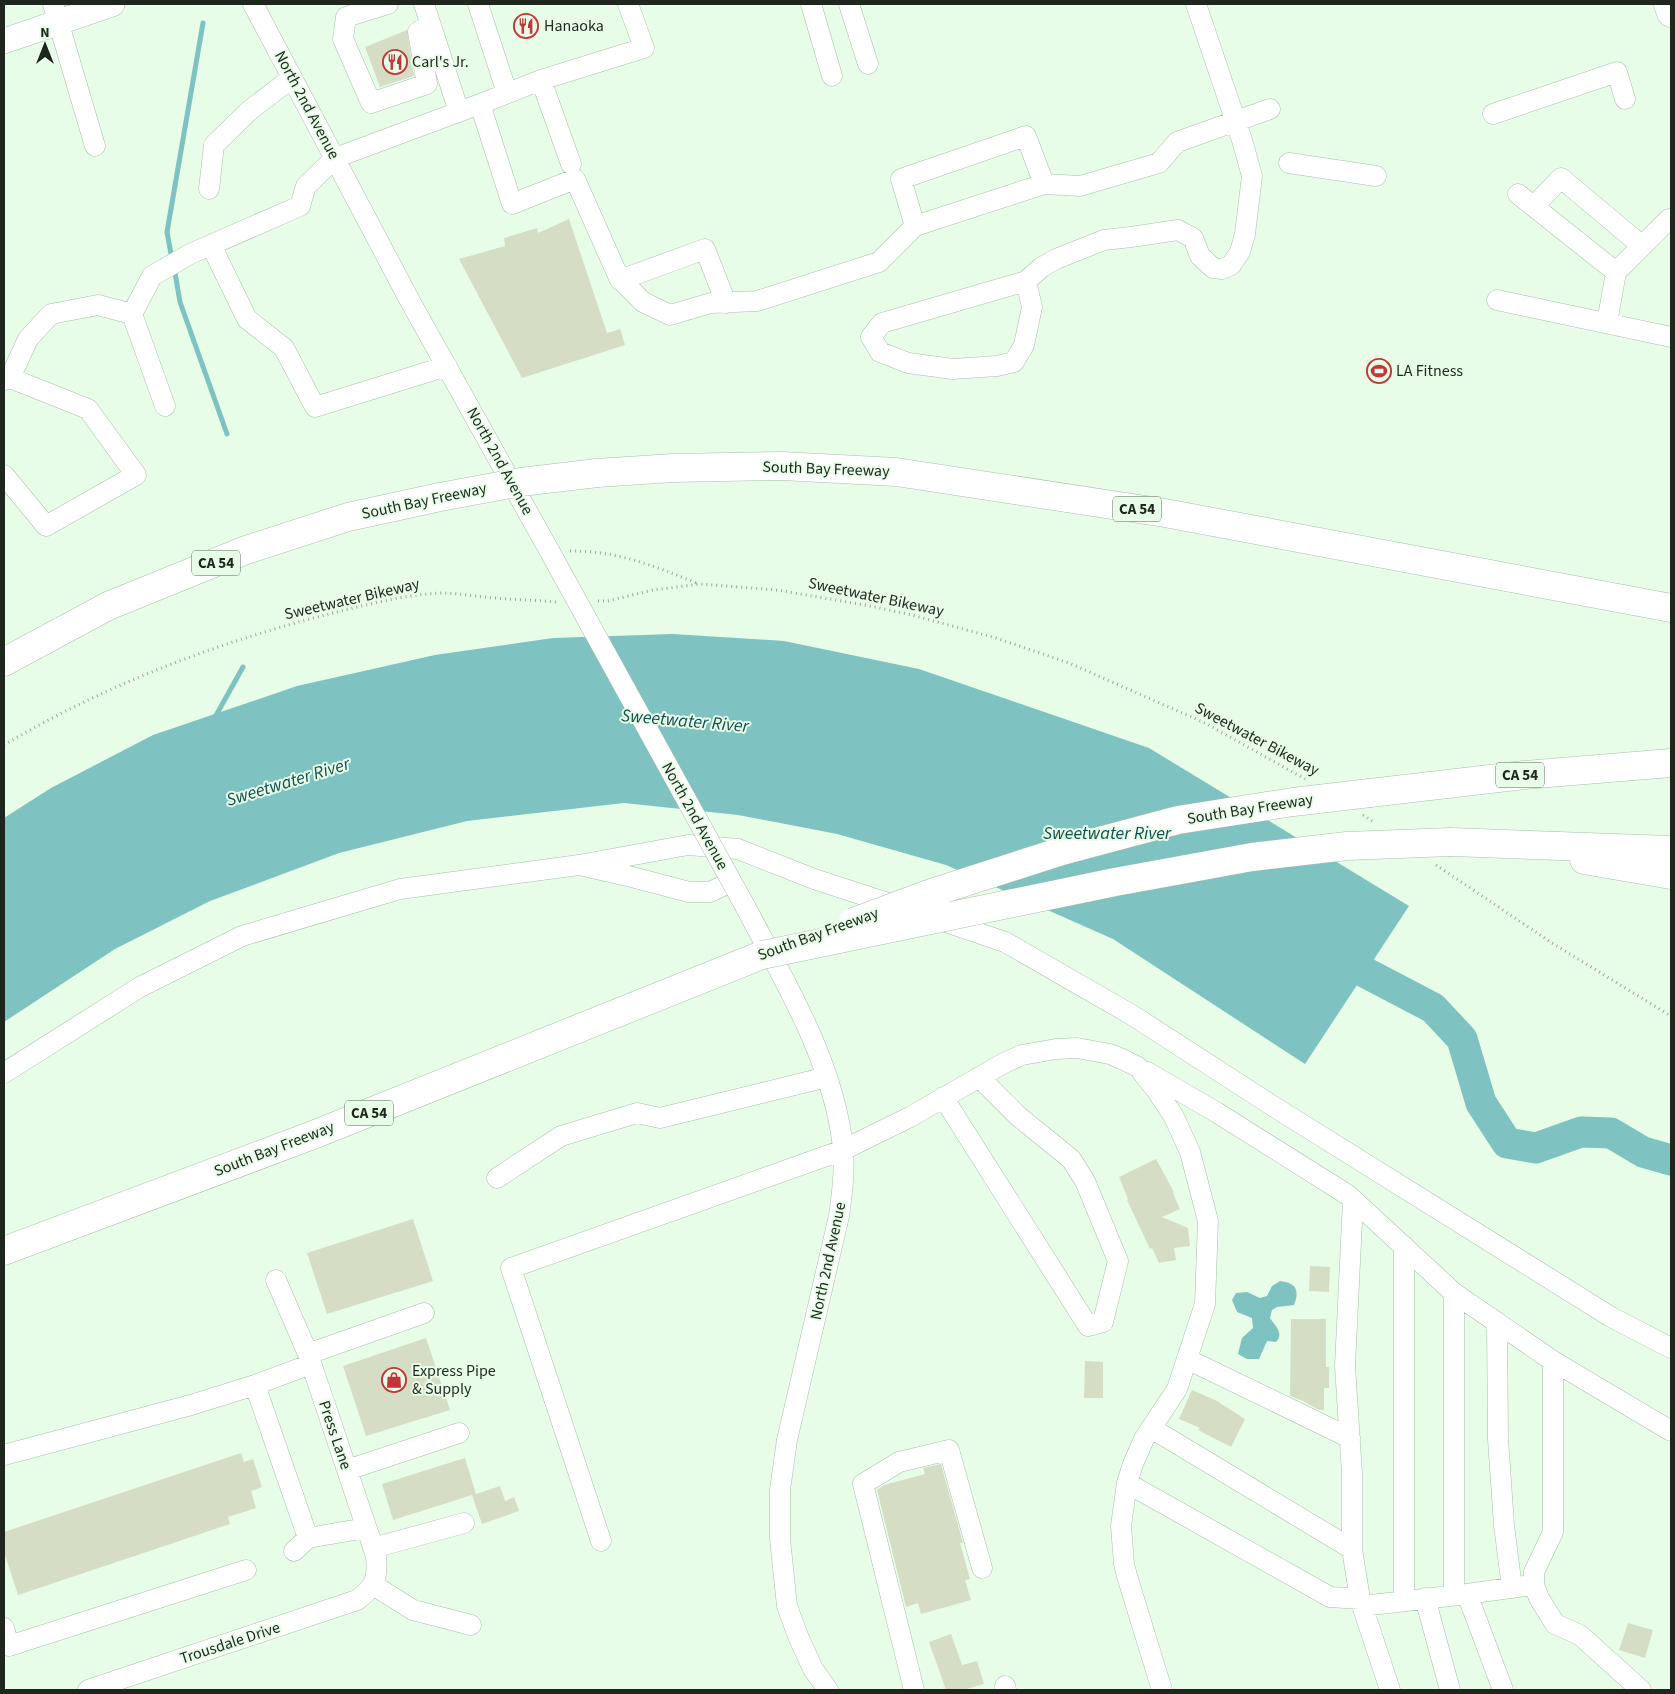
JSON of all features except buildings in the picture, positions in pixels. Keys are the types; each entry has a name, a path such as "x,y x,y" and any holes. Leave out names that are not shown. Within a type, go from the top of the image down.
{"highway":[{"path":"1668,4 1671,13"},
{"name":"South Bay Freeway","path":"4,662 108,606 246,550 348,518 440,497 521,482 597,473 673,468 782,466 896,472 1165,513 1671,608"},
{"path":"1531,581 1671,591"},
{"name":"South Bay Freeway","path":"4,1252 313,1135 762,955 928,894 1071,848 1178,820 1293,802 1364,802 1524,775 1671,763"},
{"path":"762,955 1116,882 1252,857 1347,846 1451,842 1671,850"},
{"path":"1502,844 1622,868 1671,875"}],"main road":[{"path":"4,41 56,13 112,4"}],"street":[{"name":"North 2nd Avenue","path":"253,4 446,366 745,906 801,1012 827,1077 838,1114 843,1150 843,1190 839,1216 787,1440 780,1490 780,1539 787,1606 813,1669 828,1690"},
{"path":"388,4 346,17 343,39 371,103 427,84 418,32 430,25"},
{"path":"424,4 459,112"},
{"path":"478,4 507,93"},
{"path":"166,406 132,314 152,276 190,254 300,206 306,186 335,158 541,80 644,48 628,4"},
{"path":"811,4 832,76"},
{"path":"849,4 868,64"},
{"path":"1026,281 1032,308 1024,345 1014,362 997,366 953,369 908,363 880,352 871,337 882,323 1026,281 1042,267 1056,259 1104,240 1178,230 1193,238 1200,256 1213,268 1222,269 1231,265 1240,252 1245,234 1252,176 1196,4"},
{"path":"56,13 95,146"},
{"path":"1493,114 1617,72 1624,99"},
{"path":"209,190 214,145 250,110 292,78"},
{"path":"541,80 571,164"},
{"path":"480,104 512,204 576,179 620,280 643,302 670,315 711,304 757,301 880,262 915,226 1044,184 1080,186 1159,163 1177,142 1270,109"},
{"path":"915,226 901,179 1026,136 1044,184"},
{"path":"1289,163 1376,176"},
{"path":"1616,272 1526,200 1561,178 1642,246"},
{"path":"1607,323 1616,272 1669,219"},
{"path":"210,245 247,319 284,348 315,408 446,366"},
{"path":"620,280 705,249 726,303"},
{"path":"1497,300 1671,337"},
{"path":"4,475 46,526 136,475 88,409 7,379 28,339 51,314 98,305 132,314"},
{"path":"4,1072 140,987 242,936 400,889 579,865 688,845 738,850 814,879 1005,942 1132,1015 1301,1124 1611,1317 1671,1348"},
{"path":"579,865 689,892 710,892 732,882"},
{"path":"601,1541 511,1268 843,1150 910,1117 1004,1064 1022,1056 1056,1049 1077,1048 1110,1054 1138,1067 1216,1112 1348,1195 1454,1292 1496,1322 1553,1361 1671,1431"},
{"path":"1138,1067 1174,1117 1190,1152 1208,1221 1205,1304 1177,1390 1144,1439 1132,1464 1127,1483 1121,1526 1124,1564 1162,1690"},
{"path":"497,1178 560,1136 637,1113 660,1118 827,1077"},
{"path":"943,1097 1088,1326 1103,1322 1118,1261 1085,1181 1071,1159 1018,1116 979,1077"},
{"path":"1353,1200 1345,1366 1352,1474 1352,1549 1361,1603 1390,1690"},
{"path":"1404,1246 1404,1601"},
{"name":"Press Lane","path":"276,1280 310,1359 376,1556 378,1571 371,1588"},
{"path":"1454,1292 1461,1594 1503,1690"},
{"path":"4,1455 192,1405 255,1385 310,1359 424,1313"},
{"path":"1496,1322 1498,1439 1504,1525 1512,1588"},
{"path":"1187,1359 1350,1438"},
{"path":"1553,1361 1553,1532 1534,1572 1534,1586 1555,1624 1580,1635 1641,1690"},
{"path":"255,1385 301,1544 366,1528"},
{"path":"1151,1428 1352,1549"},
{"path":"347,1470 459,1433"},
{"path":"914,1690 863,1484 899,1462 949,1450 982,1568"},
{"path":"1127,1483 1330,1597 1361,1603 1404,1601 1534,1586"},
{"path":"373,1548 464,1523"},
{"path":"4,1628 9,1646 246,1570"},
{"path":"371,1588 414,1610 471,1625"},
{"name":"Trousdale Drive","path":"92,1690 350,1603 357,1600 371,1588"},
{"path":"1425,1598 1450,1690"}],"path":[{"path":"550,552 588,551 610,553 632,558 700,584"},
{"name":"Sweetwater Bikeway","path":"598,601 608,601 653,590 700,584 777,590 865,605 960,628 1032,649 1069,663 1205,723 1311,782"},
{"name":"Sweetwater Bikeway","path":"4,745 85,702 201,652 348,609 406,597 440,593 560,602"},
{"path":"1364,802 1381,827"},
{"path":"1432,862 1544,938 1671,1016"}],"water":[{"name":"Sweetwater River","path":"673,634 784,641 919,669 1149,748 1409,906 1305,1064 1113,939 946,865 837,834 738,815 624,803 467,821 339,853 210,901 115,949 4,1022 4,818 51,788 153,735 297,686 435,655 553,638"},
{"path":"1280,1281 1290,1283 1295,1288 1297,1295 1294,1305 1277,1307 1272,1310 1270,1318 1278,1330 1278,1339 1276,1342 1267,1341 1259,1359 1247,1359 1238,1354 1242,1338 1253,1328 1252,1318 1237,1312 1232,1300 1236,1293 1247,1292 1260,1298 1267,1296 1272,1286"}],"waterway":[{"path":"172,259 167,232 203,23"},
{"path":"174,267 180,302 227,434"},
{"path":"214,719 243,667"},
{"name":"Sweetwater River","path":"1328,953 1433,1008 1462,1039 1481,1103 1507,1143 1536,1148 1581,1132 1611,1133 1643,1152 1671,1160"}],"place":[{"name":"Hanaoka","path":"526,26"},
{"name":"Carl's Jr.","path":"395,62"},
{"name":"LA Fitness","path":"1379,371"},
{"name":"Express Pipe & Supply","path":"394,1380"}]}
